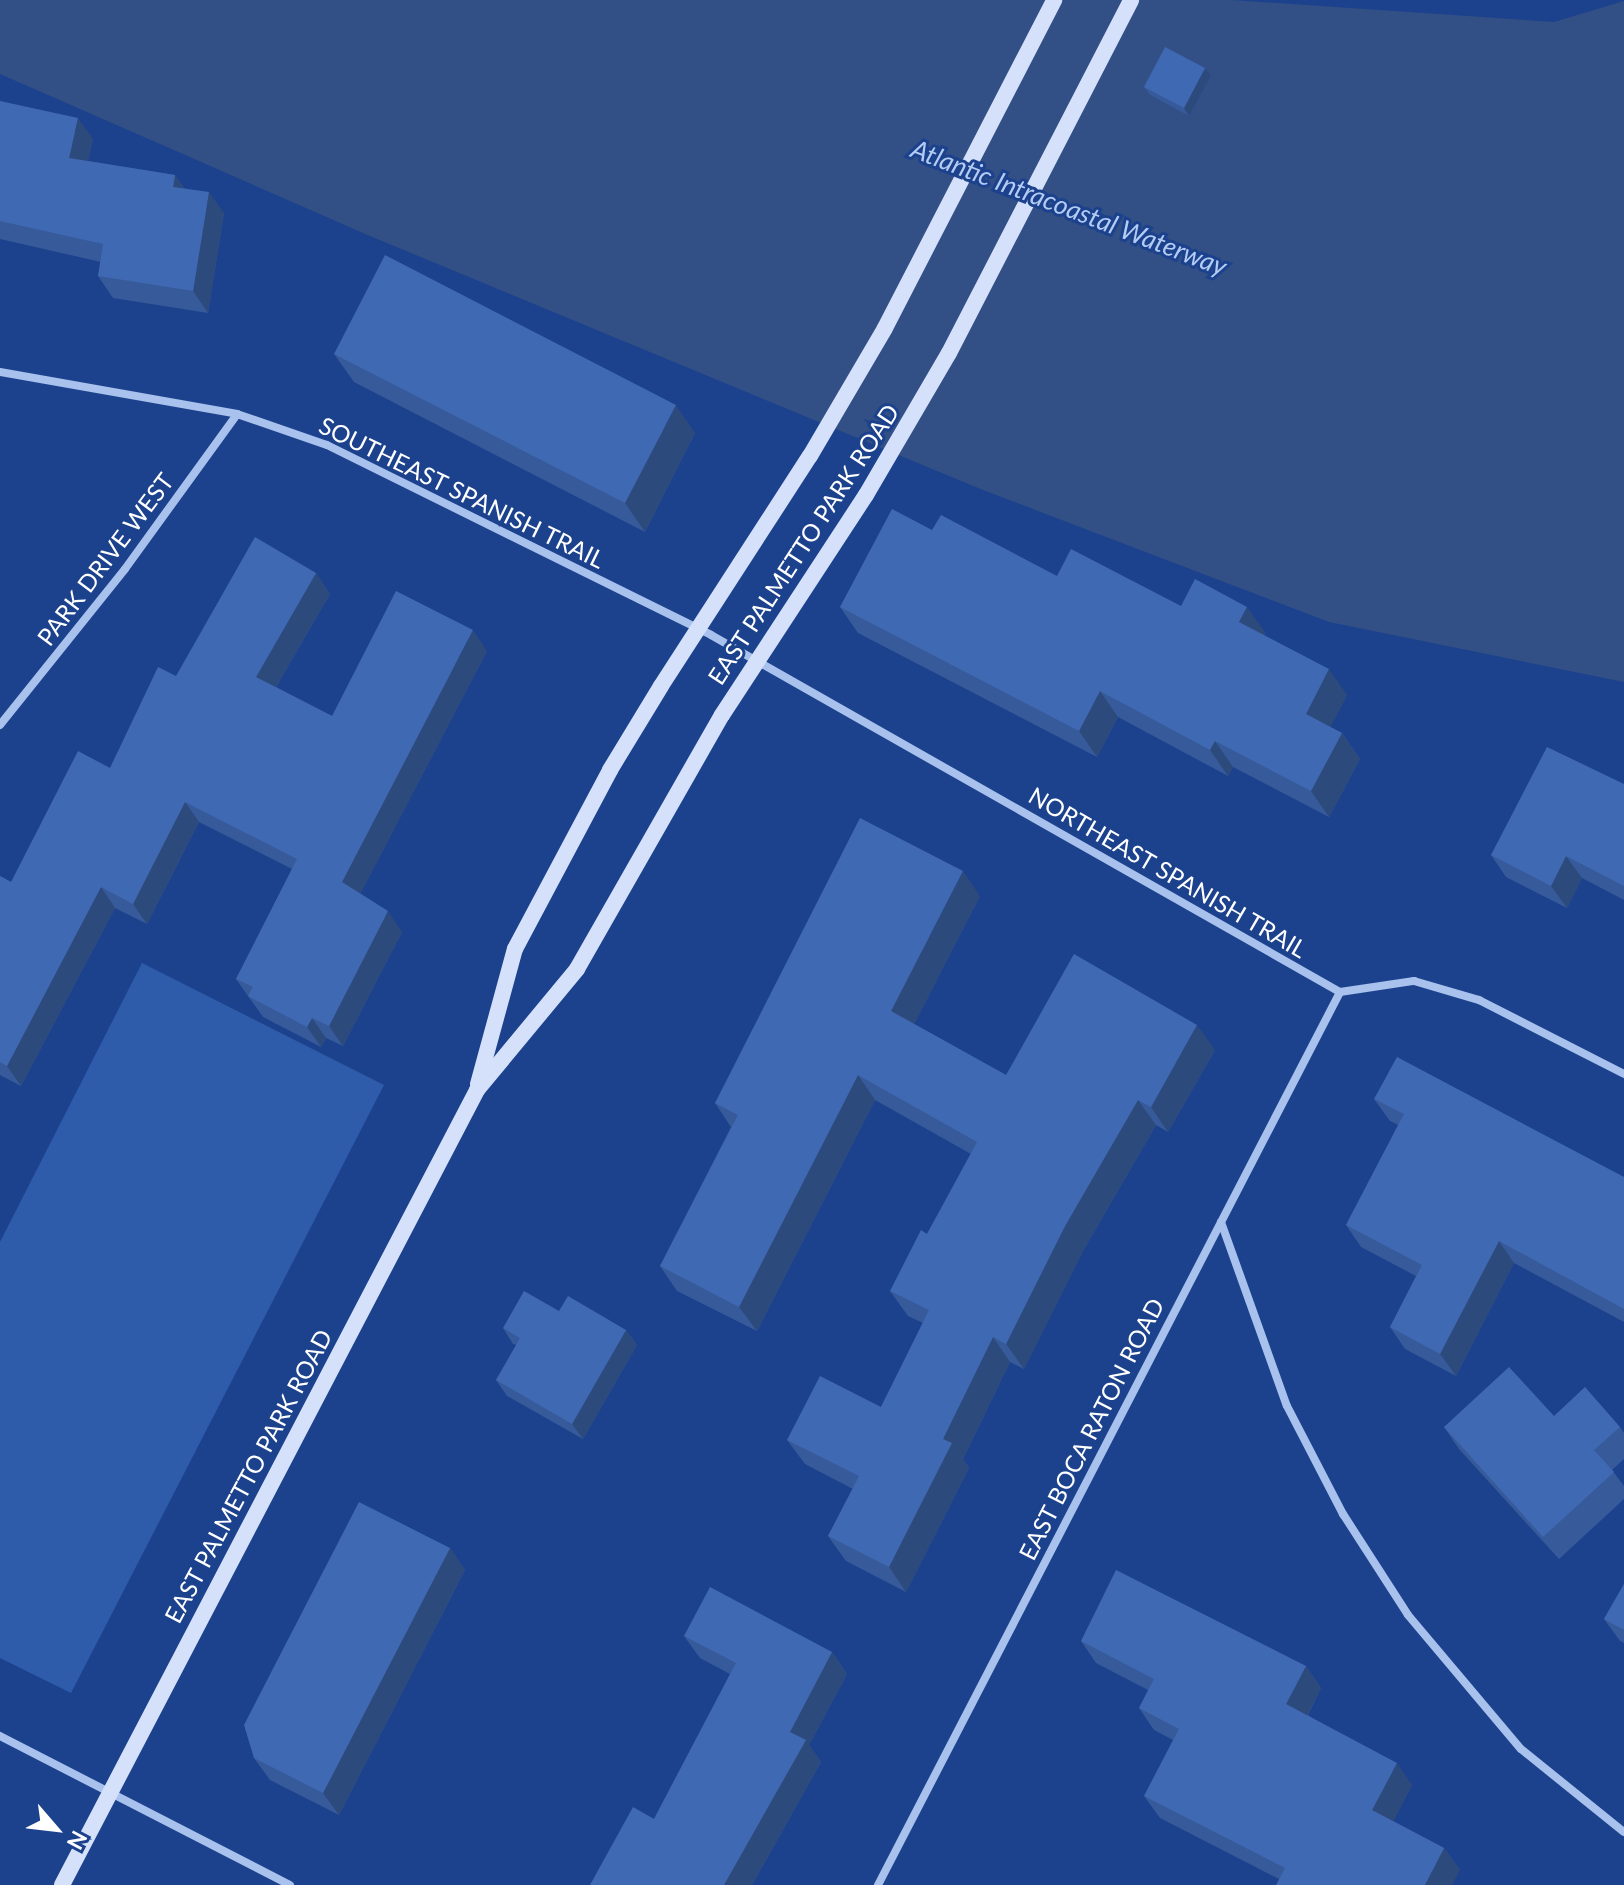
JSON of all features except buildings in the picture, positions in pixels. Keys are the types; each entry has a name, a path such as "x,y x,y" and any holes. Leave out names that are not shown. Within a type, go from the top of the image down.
{"main road":[{"name":"EAST PALMETTO PARK ROAD","path":"477,1090 515,949 610,770 847,396 1054,0"},
{"name":"EAST PALMETTO PARK ROAD","path":"62,1885 477,1090 577,969 722,715 911,423 1131,0"}],"street":[{"name":"SOUTHEAST SPANISH TRAIL","path":"0,372 237,414 327,445 711,635"},
{"name":"PARK DRIVE WEST","path":"0,725 116,581 237,414"},
{"name":"NORTHEAST SPANISH TRAIL","path":"711,635 1340,992"},
{"path":"1340,992 1414,981 1479,1000 1624,1074"},
{"name":"EAST BOCA RATON ROAD","path":"878,1885 1340,992"},
{"path":"1221,1221 1287,1406 1343,1514 1408,1615 1521,1749 1624,1832"},
{"path":"0,1736 290,1885"}],"shaded area":[{"path":"142,963 384,1085 71,1693 0,1658 0,1242"}],"water":[{"name":"Atlantic Intracoastal Waterway","path":"0,0 1232,0 1554,22 1624,1 1624,682 1329,622 983,490 370,236 0,74"}]}
